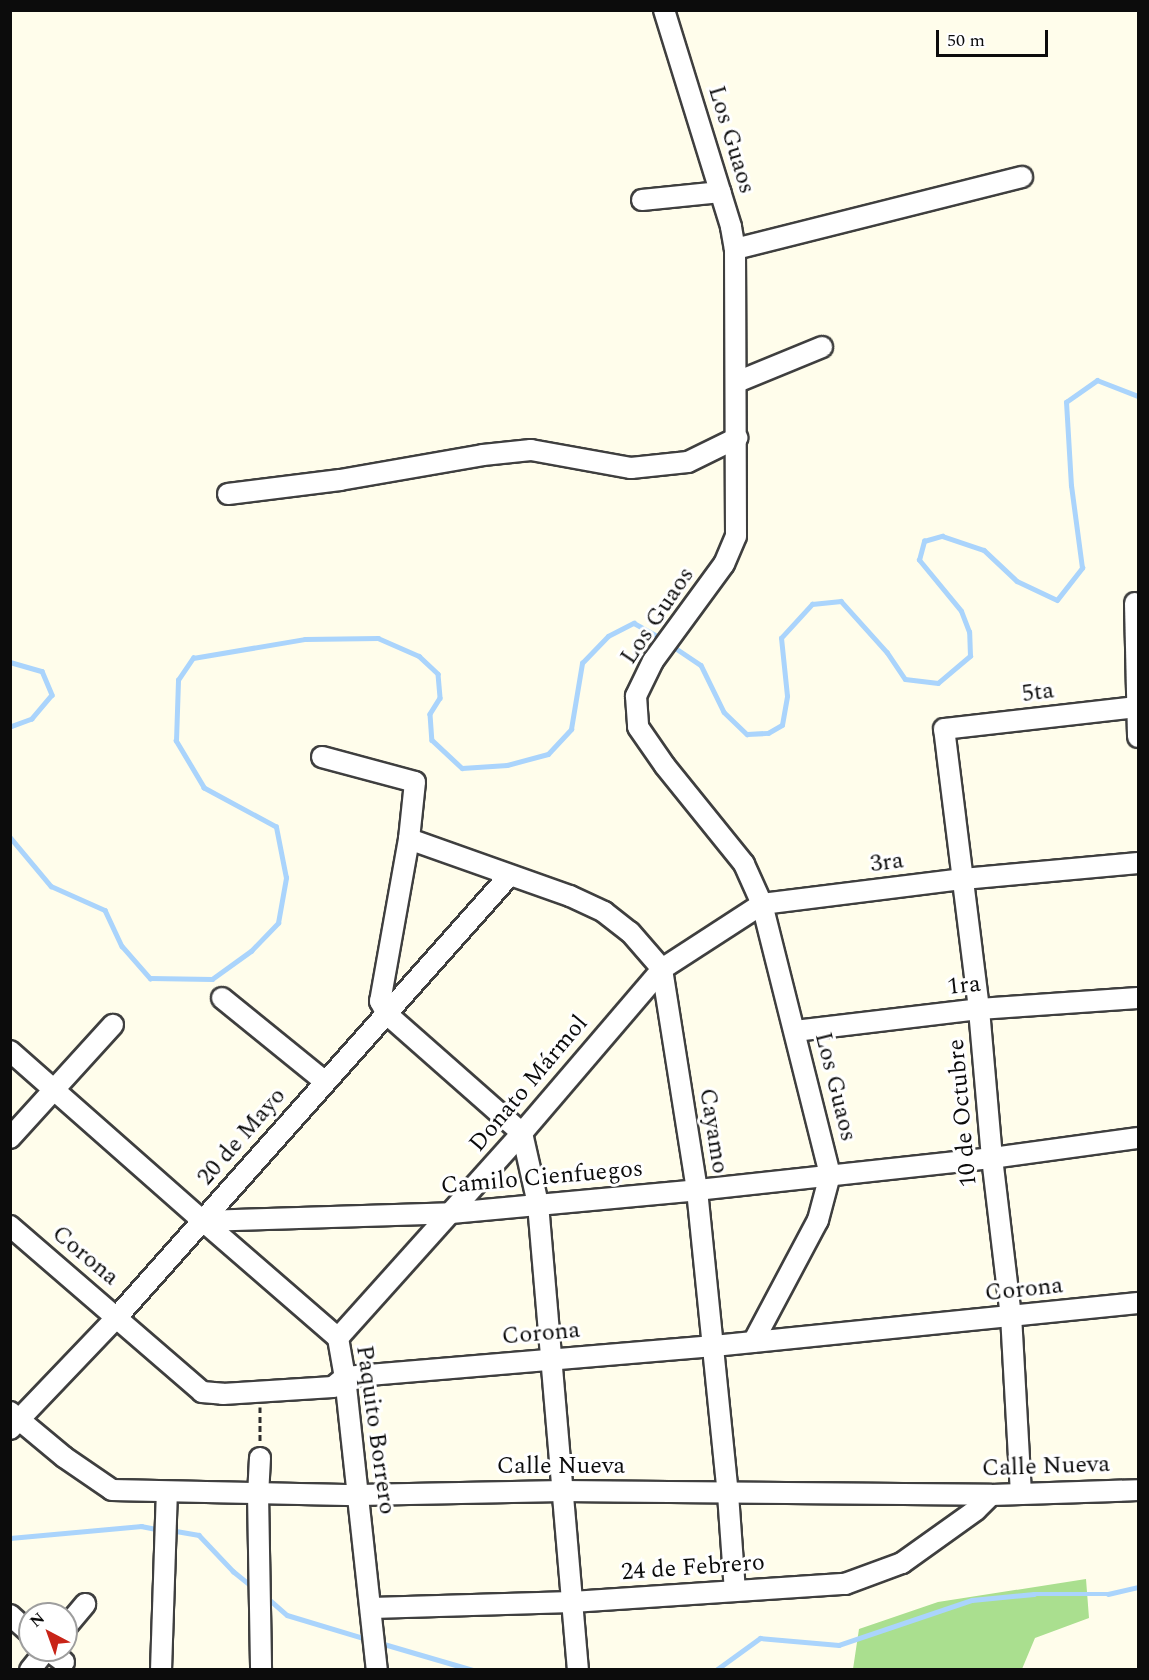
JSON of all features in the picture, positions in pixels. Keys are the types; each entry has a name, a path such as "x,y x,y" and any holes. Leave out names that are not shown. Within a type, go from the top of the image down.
{"street":[{"name":"Los Guaos","path":"664,10 721,192 735,249 736,536 724,564 653,661 636,696 638,727 665,766 744,864 762,904 830,1175 818,1220 753,1342"},
{"path":"735,249 1022,177"},
{"path":"642,200 721,192"},
{"path":"737,382 822,347"},
{"path":"228,494 340,480 483,455 531,450 632,468 688,462 737,438"},
{"path":"1135,603 1138,737"},
{"name":"5ta","path":"944,729 1138,707"},
{"name":"10 de Octubre","path":"944,729 979,1009 992,1158 1011,1317 1021,1494"},
{"path":"322,756 415,782 409,839 380,1001 387,1014 522,1133 538,1204 578,1668"},
{"path":"409,839 570,896 604,912 630,932 662,969"},
{"name":"3ra","path":"662,969 762,904 963,879 1138,863"},
{"name":"20 de Mayo","path":"14,1420 117,1317 324,1081 387,1014 509,876"},
{"name":"Donato Mármol","path":"338,1338 522,1133 662,969"},
{"name":"Cayamo","path":"662,969 697,1190 714,1346 735,1591"},
{"path":"222,998 324,1081"},
{"name":"1ra","path":"795,1031 979,1009 1138,998"},
{"path":"10,1138 113,1025"},
{"path":"10,1051 203,1221"},
{"name":"Camilo Cienfuegos","path":"203,1221 451,1213 697,1190 992,1158 1138,1138"},
{"name":"Paquito Borrero","path":"203,1221 338,1338 345,1377 377,1670"},
{"name":"Corona","path":"10,1226 202,1392 260,1393 333,1387 345,1377 714,1346 1138,1303"},
{"name":"Calle Nueva","path":"14,1420 112,1490 167,1493 358,1495 563,1491 991,1495 1138,1490"},
{"path":"260,1458 258,1493 261,1670"},
{"path":"161,1670 167,1493"},
{"name":"24 de Febrero","path":"372,1608 572,1602 845,1584 902,1563 976,1510 991,1495"},
{"path":"78,1612 85,1604"},
{"path":"30,1670 45,1662"}],"path":[{"path":"260,1393 260,1458"}],"green space":[{"path":"1086,1579 1089,1618 1035,1638 1022,1669 853,1669 859,1629 938,1602"}],"waterway":[{"path":"674,647 701,665 724,712 747,734 768,733 782,725 787,696 781,638 812,604 841,601 887,652 905,679 938,683 970,656 969,632 961,611 919,560 924,541 942,536 984,550 1017,581 1057,600 1082,568 1071,486 1066,402 1097,380 1138,396"},
{"path":"10,837 51,886 105,910 122,946 150,978 212,979 251,951 278,923 286,878 276,827 204,788 176,741 178,680 193,658 305,639 378,638 419,656 438,674 440,698 430,714 432,740 462,768 507,765 548,754 571,729 582,663 608,636 634,623 657,636"},
{"path":"10,662 42,671 52,695 32,719 10,727"},
{"path":"10,1538 141,1526 156,1529"},
{"path":"176,1531 199,1535 233,1571 253,1587"},
{"path":"716,1670 760,1638 839,1645 972,1600 1034,1594 1108,1594 1138,1587"},
{"path":"271,1601 287,1615 367,1639"},
{"path":"384,1644 473,1670"}]}
